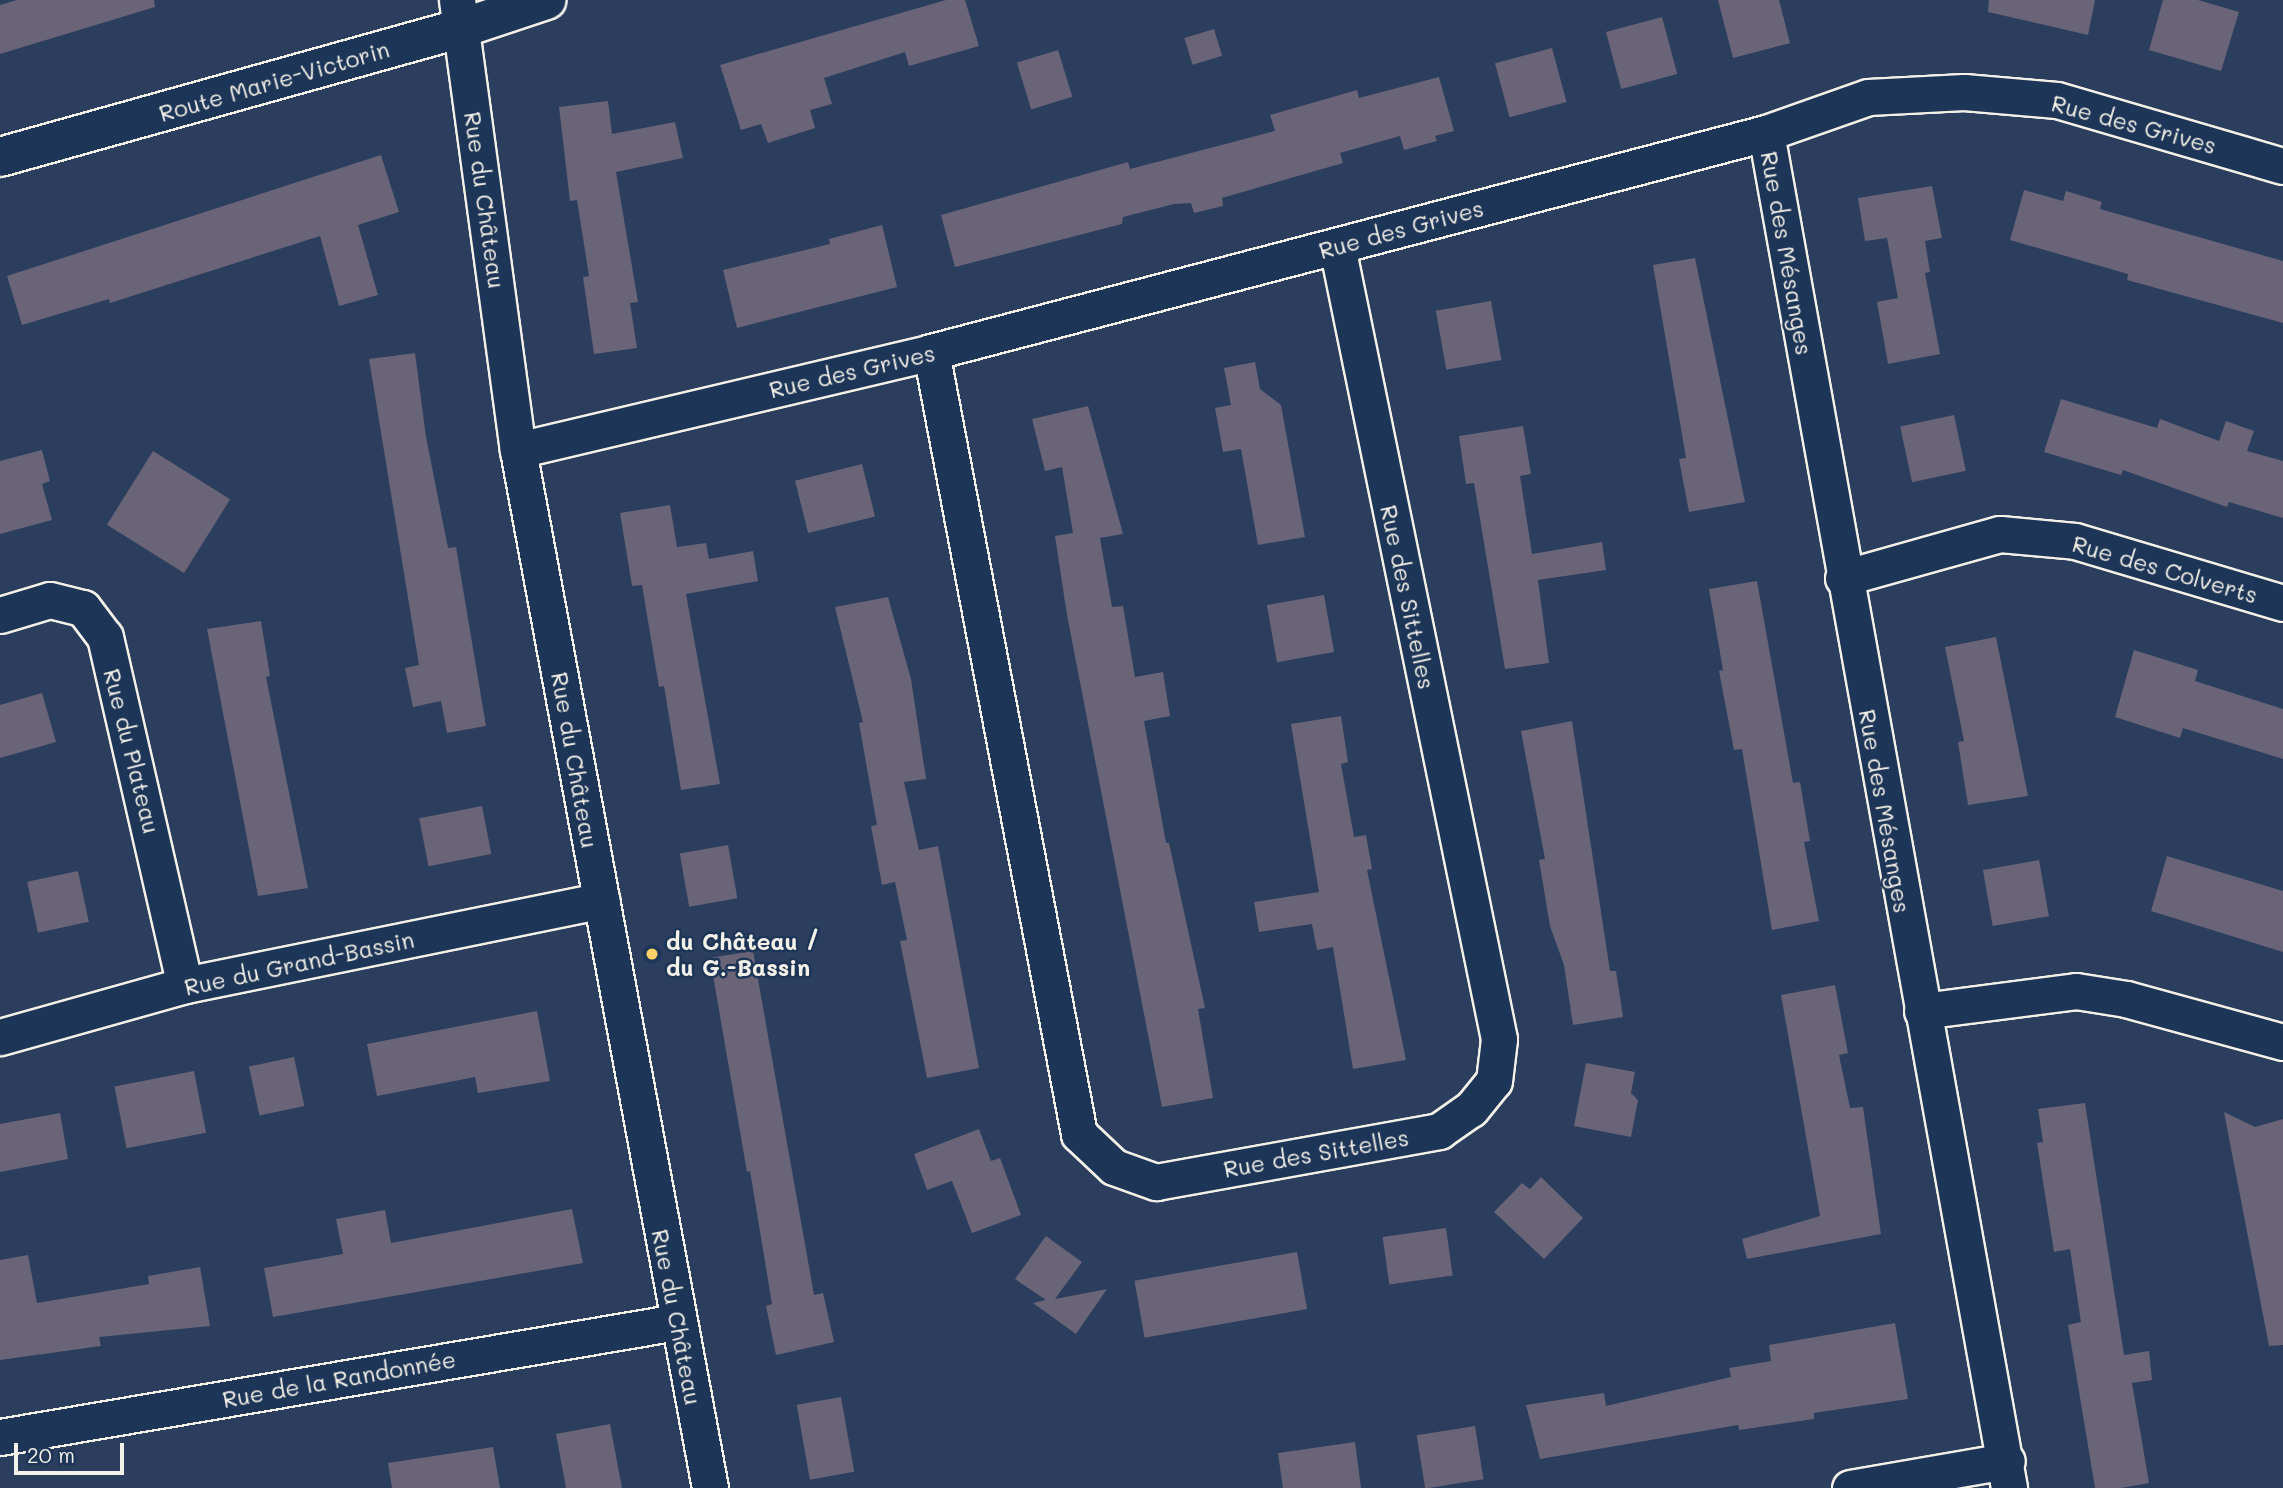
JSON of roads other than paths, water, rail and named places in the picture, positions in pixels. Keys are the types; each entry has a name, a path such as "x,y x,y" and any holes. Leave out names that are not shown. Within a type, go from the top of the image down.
{"main road":[{"name":"Route Marie-Victorin","path":"0,157 459,14 546,0"}],"street":[{"name":"Rue du Château","path":"459,14 518,450 677,1322 710,1488"},
{"name":"Rue des Grives","path":"518,450 931,352 1337,246 1766,133 1868,97 1964,92 2057,100 2283,166"},
{"name":"Rue des Mésanges","path":"1766,133 1843,578 2008,1475"},
{"name":"Rue des Sittelles","path":"931,352 1079,1134 1114,1167 1156,1182 1439,1131 1471,1109 1494,1080 1499,1039 1337,246"},
{"name":"Rue des Colverts","path":"1843,578 2000,534 2075,541 2283,603"},
{"name":"Rue du Plateau","path":"0,615 51,600 83,608 105,637 185,985"},
{"name":"Rue du Grand-Bassin","path":"0,1037 185,985 601,900"},
{"path":"1922,1011 2076,991 2126,999 2283,1042"},
{"name":"Rue de la Randonnée","path":"0,1437 677,1322"},
{"path":"1850,1488 2008,1475"}],"place":[{"name":"du Château / du G.-Bassin","path":"652,954"}]}
